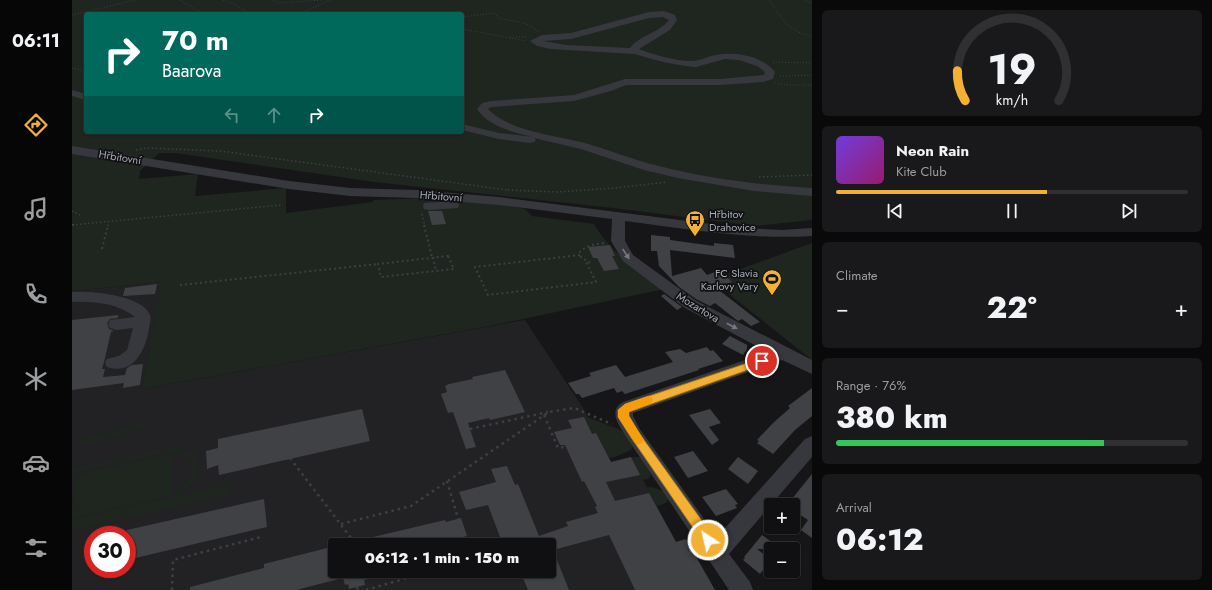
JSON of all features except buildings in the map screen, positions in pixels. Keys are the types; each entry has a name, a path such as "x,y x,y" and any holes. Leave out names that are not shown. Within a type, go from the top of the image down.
{"street":[{"path":"541,41 571,36 649,15 670,16 673,20 667,28 637,45 634,49 635,51"},
{"path":"541,41 635,51 691,64 705,62 720,56 733,57 764,66 770,72 766,78 720,82 625,82 574,98 491,104 483,107 484,112 495,119 526,132 575,144 657,170 696,178 783,191 812,192"},
{"path":"72,93 84,96"},
{"path":"464,126 520,139 575,144"},
{"name":"Hřbitovní","path":"72,150 289,185 350,192 416,194 499,200 619,220 743,232 782,234 812,232"},
{"path":"425,207 475,206 619,220 618,241"},
{"name":"Mozartova","path":"618,241 628,258 690,304 812,368"},
{"path":"72,297 97,297 135,308 144,315 136,350 131,357 120,364 113,363"},
{"path":"116,324 142,322"},
{"path":"742,590 629,425 624,410 776,356 781,352"},
{"path":"716,552 812,444"}],"path":[{"path":"85,12 136,0"},
{"path":"180,0 201,12"},
{"path":"223,0 234,4 247,12"},
{"path":"273,0 279,3 322,0"},
{"path":"303,12 330,0"},
{"path":"769,0 773,3 780,17 786,23 797,32 812,37"},
{"path":"805,0 812,4"},
{"path":"72,15 84,12"},
{"path":"464,17 495,13 498,18 530,25 536,29 541,41"},
{"path":"464,29 541,41"},
{"path":"504,36 519,37"},
{"path":"772,62 812,63"},
{"path":"72,68 84,71"},
{"path":"766,78 812,75"},
{"path":"766,78 776,84 788,86 812,85"},
{"path":"132,150 147,148 220,151 508,190"},
{"path":"486,190 557,192 615,188 696,178"},
{"path":"72,226 281,206"},
{"path":"425,207 432,257 436,270"},
{"path":"72,211 80,215"},
{"path":"102,249 109,222"},
{"path":"580,255 583,247 587,245 618,241"},
{"path":"580,255 474,267 488,296 596,282 585,260"},
{"path":"580,255 590,263"},
{"path":"180,285 378,263 432,257 448,256 454,268 381,277 378,263"},
{"path":"470,429 574,408 629,425"},
{"path":"340,524 411,506 549,412"},
{"path":"544,415 558,448 564,447"},
{"path":"290,458 351,538"},
{"path":"447,481 464,538"},
{"path":"172,590 173,560 261,537"},
{"path":"366,590 407,578"}],"shaded area":[{"path":"72,0 812,0 812,220 755,226 613,208 374,182 175,153 159,153 140,171 139,179 198,174 195,196 286,188 286,213 373,202 373,200 427,198 500,203 525,209 532,216 594,224 616,252 664,289 495,325 142,389 161,282 72,291"},
{"name":"FC Slavia Karlovy Vary","path":"812,243 812,360 719,286 732,282 724,275"},
{"path":"162,282 142,389 525,320 583,408 611,462 631,457 676,542 686,539 715,590 72,590 72,291"},
{"path":"585,416 627,434 633,446 631,450 609,458 596,433 591,432 584,417"},
{"path":"148,421 148,428 80,446 81,439"},
{"path":"172,447 191,454 196,459 197,472 194,480 183,495 229,484 230,494 93,526 84,526 84,528 72,531 72,520 171,497 184,485 189,478 191,471 191,464 188,459 181,454 170,452 83,470 72,474 72,470 83,466"},
{"path":"172,454 172,495 72,518 76,475"},
{"path":"631,457 641,457 651,475 648,479 642,480"},
{"path":"646,487 656,488 664,492 669,497 668,501 657,506"}],"slow traffic":[{"path":"638,440 624,417 624,410 648,400"}],"place":[{"name":"Hřbitov Drahovice","path":"695,237"},
{"name":"FC Slavia Karlovy Vary","path":"772,296"}],"route":[{"path":"708,540 634,433 624,417 624,410 762,361"}]}
